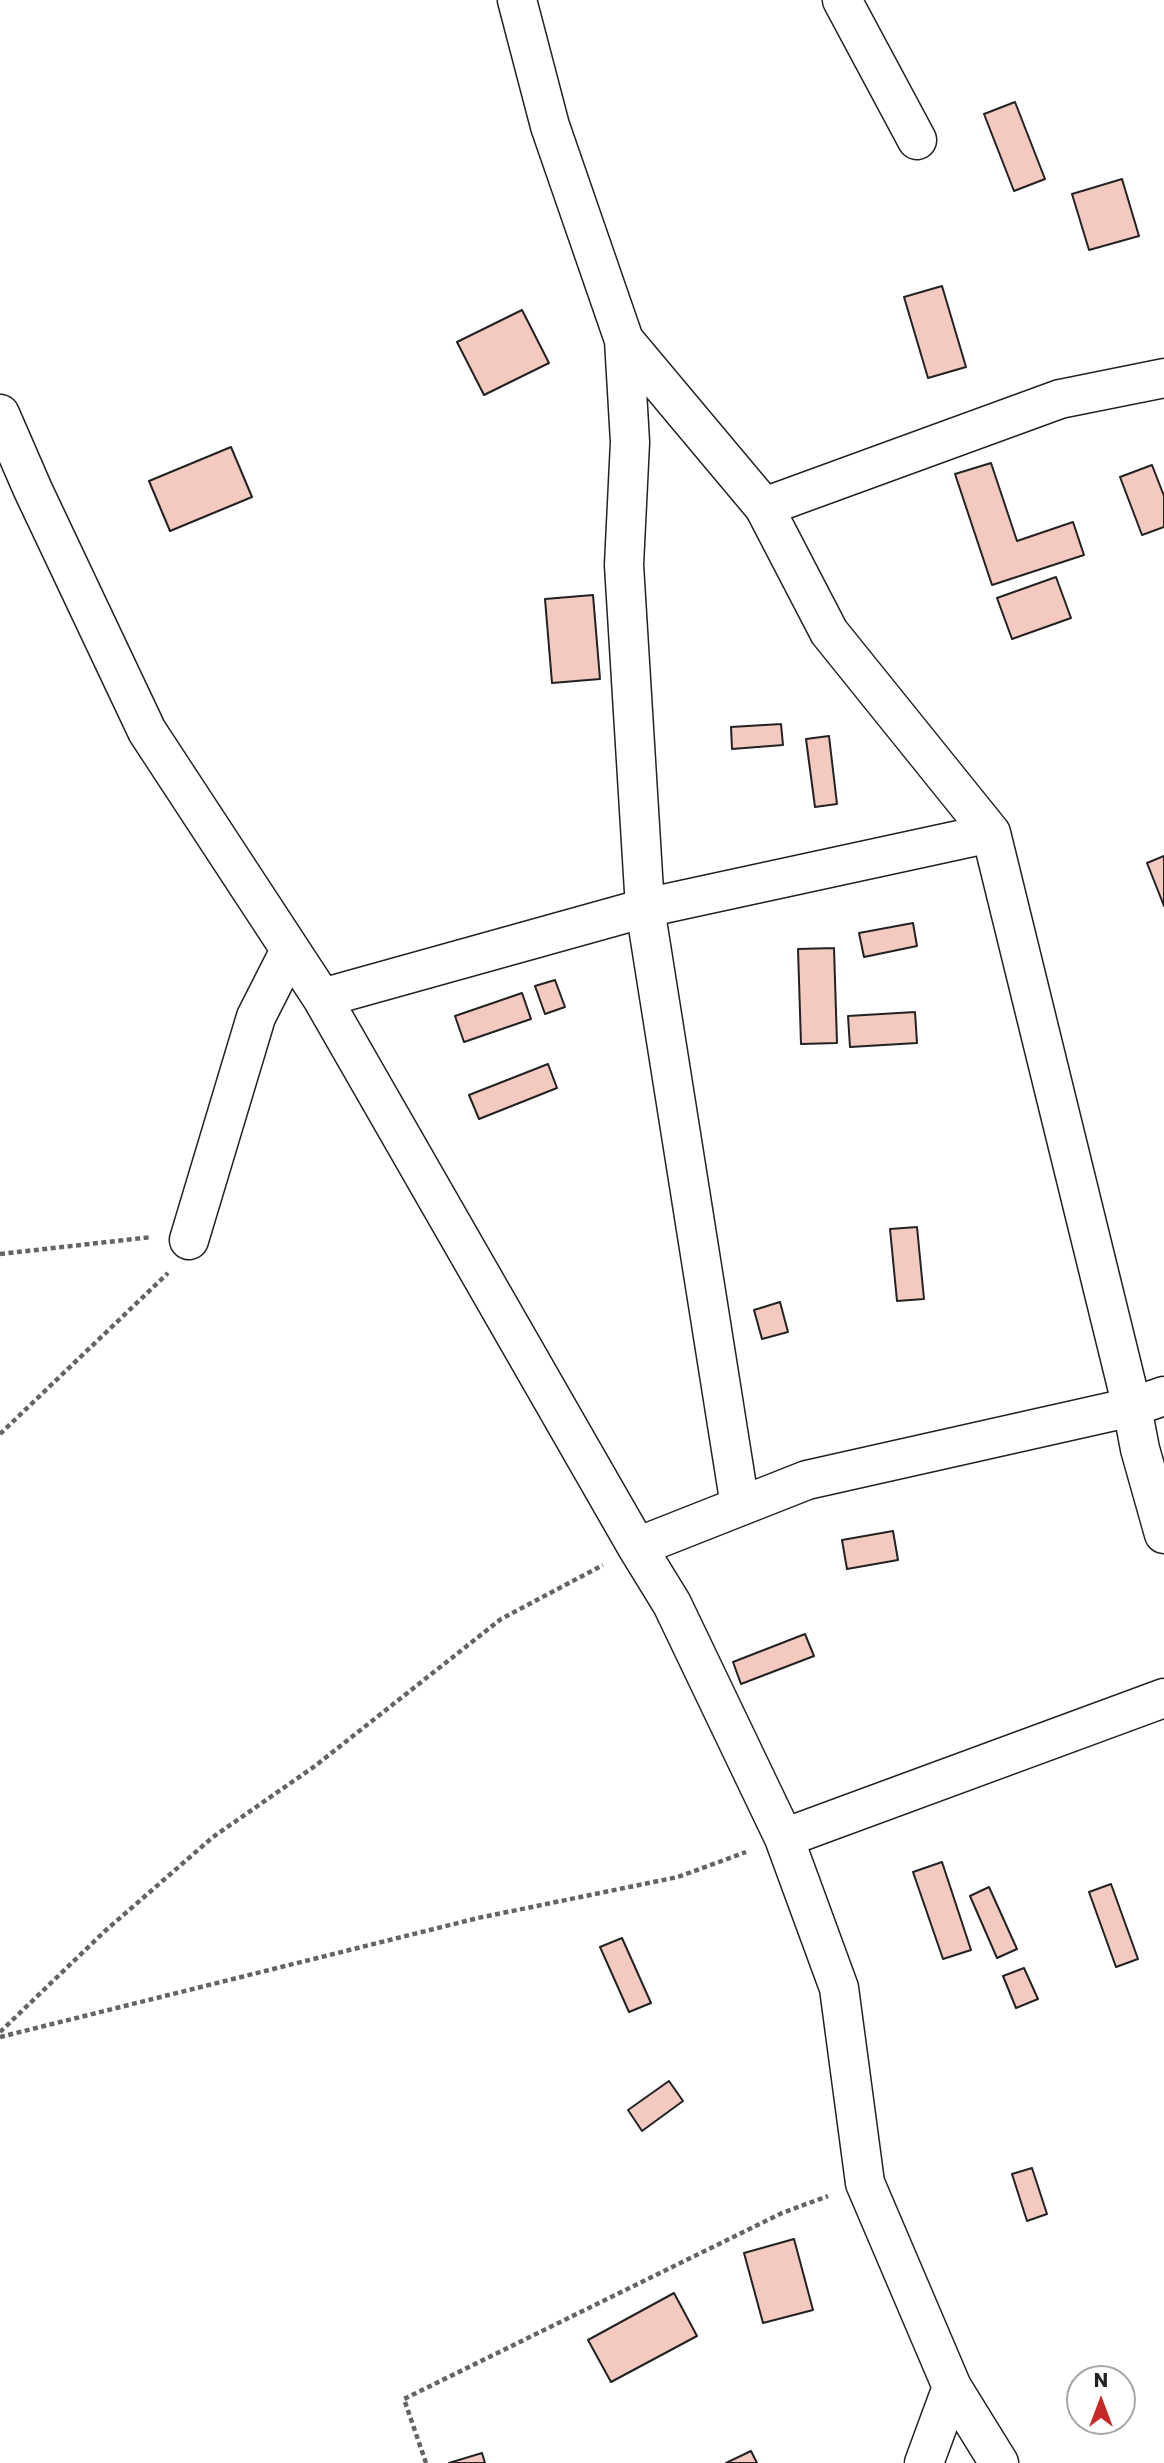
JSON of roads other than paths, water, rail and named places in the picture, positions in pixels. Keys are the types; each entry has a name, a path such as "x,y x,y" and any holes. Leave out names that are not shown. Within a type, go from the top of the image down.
{"street":[{"path":"517,0 550,126 624,340 630,442 624,565 645,908 740,1506"},
{"path":"842,0 917,140"},
{"path":"624,340 764,507 829,632 991,833 1148,1402 1140,1449 1164,1534"},
{"path":"764,507 1060,399 1164,378"},
{"path":"0,414 146,731 322,998 672,1604 784,1838 839,1988 865,2183 952,2387 999,2463"},
{"path":"322,998 645,908 991,833"},
{"path":"189,1240 256,1017 290,950"},
{"path":"637,1547 807,1480 1148,1402"},
{"path":"784,1838 1164,1698"},
{"path":"924,2463 952,2387"}]}
